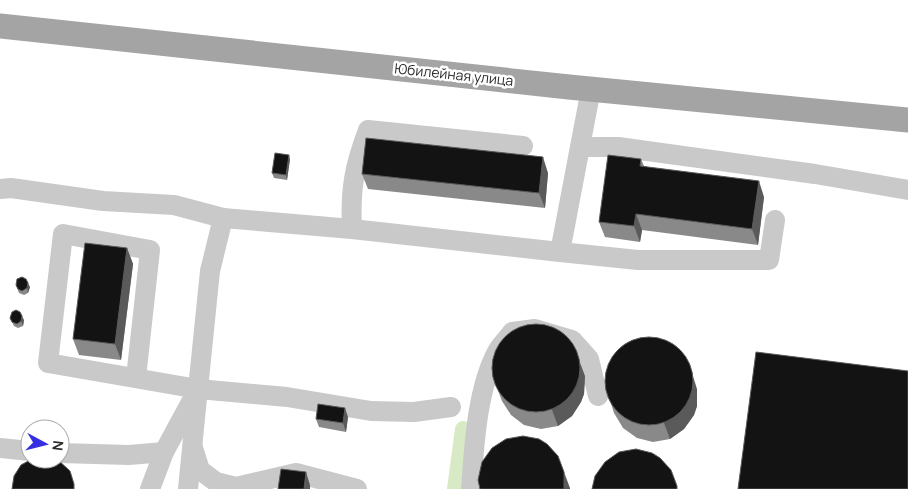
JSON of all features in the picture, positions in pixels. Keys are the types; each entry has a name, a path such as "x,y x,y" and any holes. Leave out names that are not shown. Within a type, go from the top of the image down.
{"main road":[{"name":"Юбилейная улица","path":"0,26 591,89 908,120"}],"lane":[{"path":"560,252 591,89"},
{"path":"352,229 351,198 357,157 368,130 523,146"},
{"path":"580,147 618,147 815,174 908,190"},
{"path":"0,188 103,201 174,205 223,218 352,229 638,260 769,260 775,220"},
{"path":"188,489 210,271 223,218"},
{"path":"136,378 150,250 63,234 48,363 198,389 287,397 371,411 414,412 451,407"},
{"path":"471,489 474,448 483,388 498,351 512,332 536,329 572,340 589,359 598,396"},
{"path":"150,489 164,452 198,389"},
{"path":"0,448 20,450"},
{"path":"193,448 200,470 216,482 236,487 296,473 357,489"},
{"path":"70,453 129,455 164,452"}],"building":[{"path":"366,138 543,157 539,193 362,174"},
{"path":"275,153 289,155 286,175 272,173"},
{"path":"608,155 641,159 640,166 759,181 752,229 636,214 634,226 599,222"},
{"path":"85,243 127,248 115,344 73,339"},
{"path":"22,277 28,283 27,288 22,291 16,285 17,279"},
{"path":"16,310 22,316 21,321 17,324 12,322 10,318 12,312"},
{"path":"536,324 553,328 567,337 576,351 580,368 576,385 567,399 553,408 536,412 519,408 505,399 496,385 492,368 496,351 505,337 519,328"},
{"path":"649,337 666,341 680,350 689,364 693,381 689,398 680,412 666,421 649,425 632,421 618,412 609,398 605,381 609,364 618,350 632,341"},
{"path":"756,352 908,371 908,489 738,489"},
{"path":"318,404 345,408 343,423 316,419"},
{"path":"523,436 539,439 547,444 558,456 564,472 564,489 480,489 478,480 482,462 492,448 506,439"},
{"path":"636,449 652,453 660,458 671,470 677,489 592,489 595,476 605,462 619,452"},
{"path":"20,467 20,469 68,469 74,489 12,489 14,476"},
{"path":"281,469 306,472 304,489 278,489"}],"waterway":[{"path":"455,489 463,429"}]}
